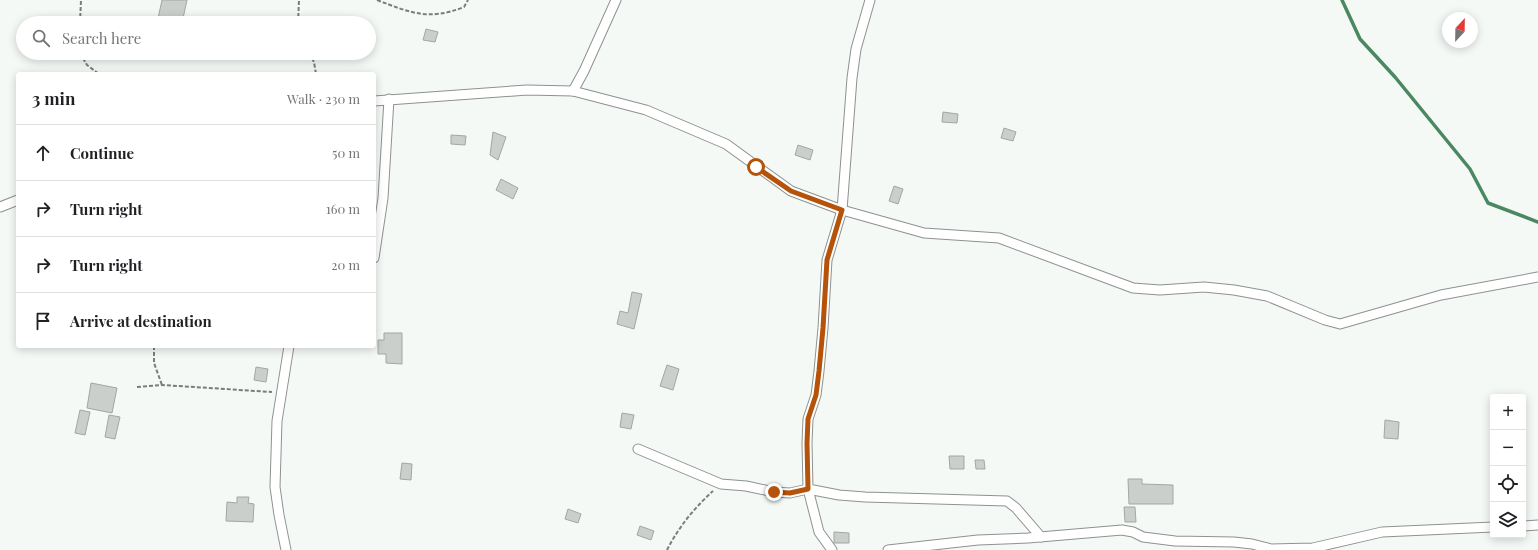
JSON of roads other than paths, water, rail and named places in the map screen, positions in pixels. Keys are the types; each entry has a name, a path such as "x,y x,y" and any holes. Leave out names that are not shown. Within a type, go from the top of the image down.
{"street":[{"path":"573,91 584,71 616,0"},
{"path":"832,550 820,532 808,489 808,425 816,395 819,371 827,260 842,210 856,49 870,0"},
{"path":"376,101 527,90 573,91 646,110 720,141 791,191 842,210 924,233 999,238 1133,288 1160,290 1204,287 1234,290 1266,296 1325,320 1340,324 1441,296 1538,277"},
{"path":"376,245 383,198 389,99"},
{"path":"0,207 16,201"},
{"path":"286,550 275,487 277,421 289,348"},
{"path":"638,449 721,484 746,486 774,492 790,493 808,489 839,495 865,497 1007,501 1016,508 1040,536"},
{"path":"1526,526 1538,526"},
{"path":"888,550 978,540 1122,530 1133,532 1143,537 1175,541 1234,542 1252,544 1271,549 1313,548 1382,532 1490,527"}],"waterway":[{"path":"1342,0 1360,39 1395,77 1470,169 1488,203 1538,222"}]}
